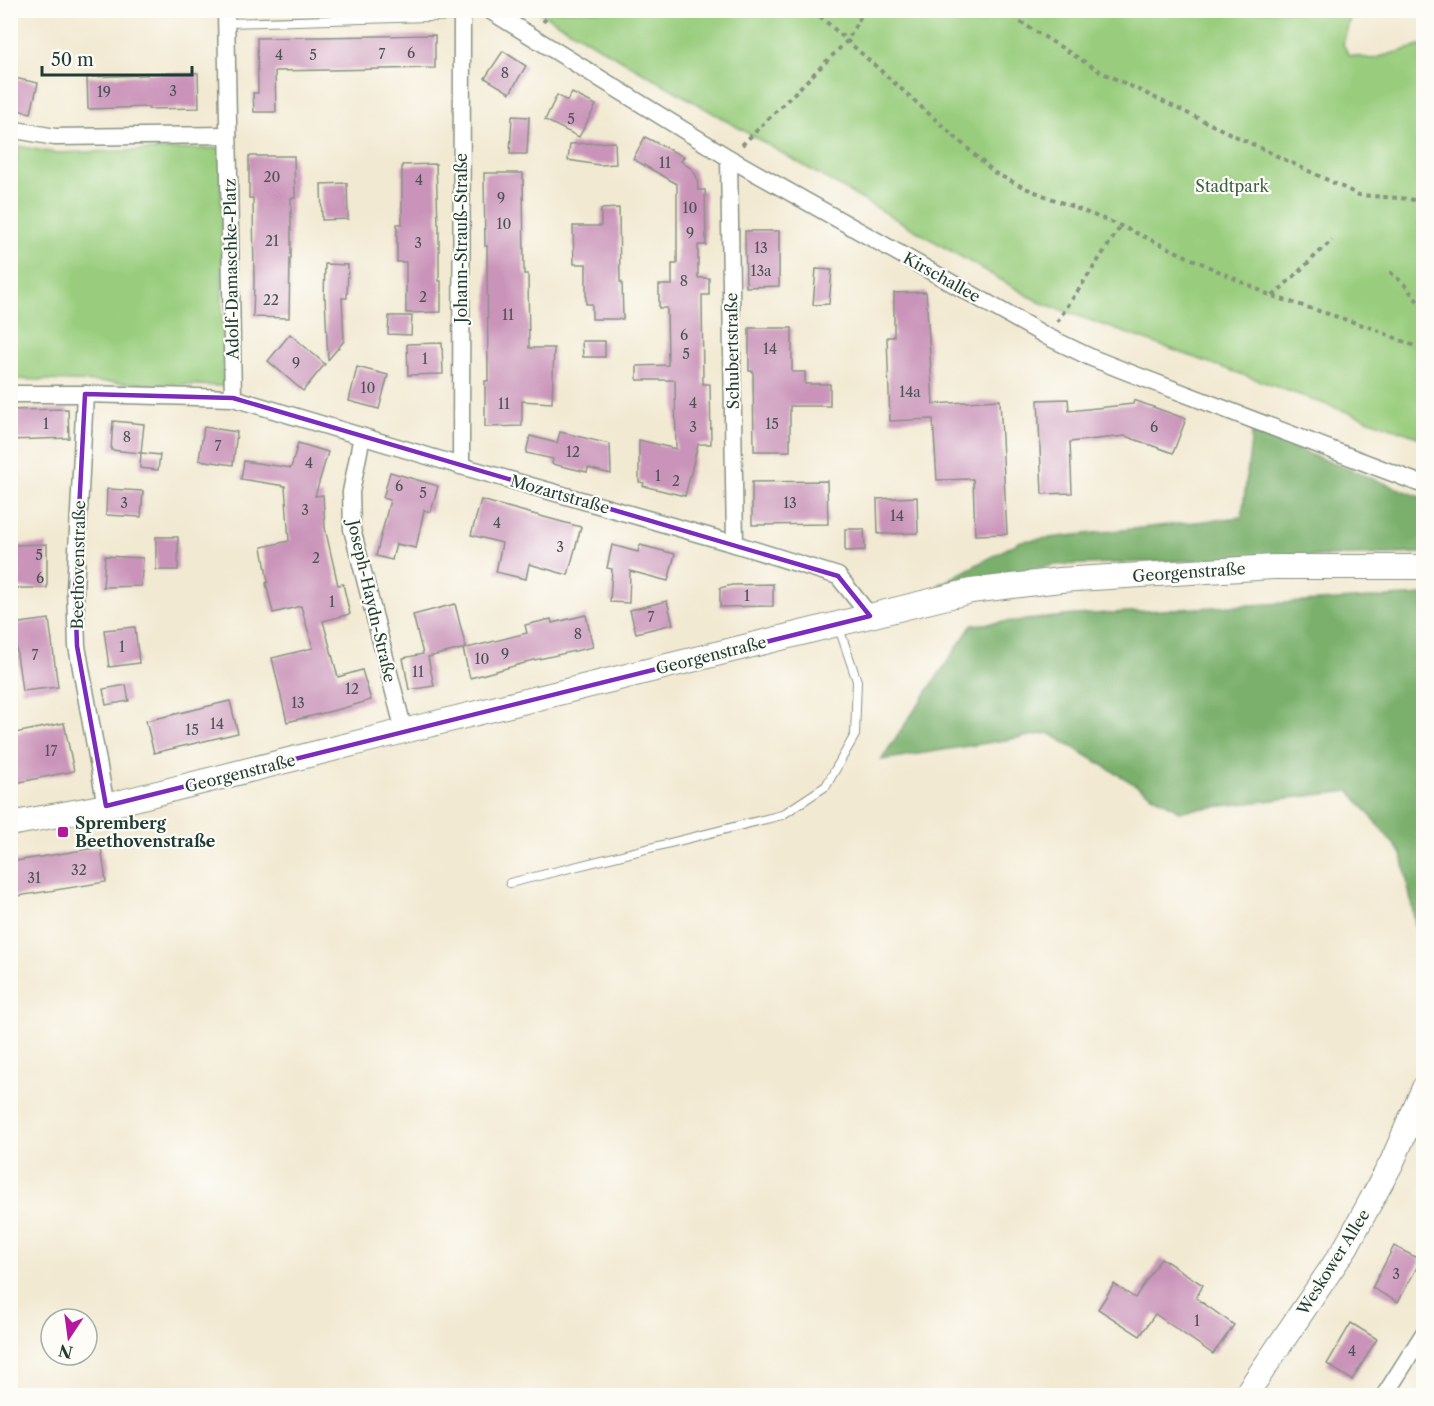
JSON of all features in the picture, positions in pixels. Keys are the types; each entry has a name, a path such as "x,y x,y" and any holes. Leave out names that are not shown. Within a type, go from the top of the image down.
{"main road":[{"name":"Georgenstraße","path":"10,824 106,806 971,591 1060,580 1273,567 1424,567"},
{"name":"Weskower Allee","path":"1245,1395 1346,1247 1392,1162 1424,1088"}],"street":[{"name":"Kirschallee","path":"489,10 729,158 1048,337 1125,371 1424,485"},
{"name":"Johann-Strauß-Straße","path":"461,466 463,13"},
{"name":"Adolf-Damaschke-Platz","path":"226,17 233,398"},
{"path":"10,129 55,137 228,135"},
{"name":"Schubertstraße","path":"729,158 735,544"},
{"path":"10,394 233,398"},
{"name":"Beethovenstraße","path":"85,394 75,589 76,634 106,806"},
{"name":"Mozartstraße","path":"233,398 838,576 870,616"},
{"name":"Joseph-Haydn-Straße","path":"362,436 351,492 352,529 404,731"},
{"path":"1384,1395 1424,1333"}],"lane":[{"path":"226,17 463,13"},
{"path":"510,882 782,815 826,786 855,735 857,681 838,624"}],"path":[{"path":"813,10 995,173 1025,188 1121,225 1272,296 1372,328 1424,350"},
{"path":"729,158 847,41 864,10"},
{"path":"1007,10 1022,23 1101,72 1359,195 1410,199 1424,204"},
{"path":"1048,337 1121,225"},
{"path":"1272,296 1332,240"},
{"path":"1390,272 1404,284 1424,309"}],"highlighted area":[{"path":"85,394 233,398 838,576 870,616 106,806 77,646 75,589"}],"green space":[{"name":"Stadtpark","path":"537,11 1352,11 1343,44 1349,55 1372,59 1423,45 1423,439 1039,302"},
{"path":"18,146 55,153 221,148 223,386 11,379 10,239"},
{"path":"1252,432 1423,498 1423,553 1055,565 935,587 1021,541 1242,517"},
{"path":"1423,595 1423,965 1402,854 1350,791 1179,811 1049,733 881,760 972,625 1075,615"}],"building":[{"path":"435,35 435,68 275,71 276,112 254,112 253,93 258,93 257,38"},
{"path":"503,51 526,66 510,93 485,78"},
{"path":"147,73 198,73 199,108 88,109 87,77 147,75"},
{"path":"10,77 38,83 31,113 10,109"},
{"path":"572,93 596,105 579,137 545,120 557,95 567,101"},
{"path":"512,116 529,117 527,154 510,154"},
{"path":"645,137 684,157 681,161 693,170 697,178 698,190 705,190 706,245 698,245 698,278 709,278 709,295 702,295 703,384 710,384 711,444 698,444 685,496 643,486 644,483 639,482 639,440 676,449 675,380 637,380 637,366 668,365 667,308 659,308 659,285 672,285 672,264 677,264 677,184 633,159"},
{"path":"615,142 616,164 599,165 568,160 570,144"},
{"path":"249,156 294,156 295,198 291,198 289,318 253,317 253,198 249,198"},
{"path":"436,164 441,312 406,313 406,262 397,262 397,224 402,224 402,165"},
{"path":"484,173 523,173 524,274 528,274 529,348 554,348 552,403 522,401 522,426 485,427 485,381 488,381"},
{"path":"347,183 348,219 322,220 321,184"},
{"path":"619,208 623,319 592,319 592,304 586,304 586,264 574,264 573,226 601,226 601,209"},
{"path":"745,231 779,231 779,286 746,287"},
{"path":"325,264 348,265 347,298 342,298 344,341 328,360 324,298"},
{"path":"816,269 832,270 829,304 813,305"},
{"path":"926,292 933,404 1000,400 1007,534 975,535 973,479 937,480 933,419 890,421 887,337 894,337 894,293"},
{"path":"389,316 412,316 411,335 388,334"},
{"path":"749,328 792,328 792,372 805,372 805,384 830,384 830,406 790,406 790,451 754,451 753,371 749,371"},
{"path":"290,334 325,364 303,391 268,361"},
{"path":"582,341 605,341 605,357 583,357"},
{"path":"442,343 443,374 408,375 407,344"},
{"path":"357,367 388,375 379,409 349,401"},
{"path":"1068,399 1069,411 1133,404 1134,400 1186,419 1173,453 1125,436 1070,442 1072,493 1042,494 1038,400"},
{"path":"68,409 69,438 10,440 10,410"},
{"path":"113,421 144,424 141,453 111,450"},
{"path":"204,427 237,432 233,465 199,460"},
{"path":"560,432 610,444 611,474 588,468 587,472 552,464 553,459 526,453 530,436 557,443"},
{"path":"298,443 328,452 315,496 323,495 325,528 338,585 343,584 350,614 323,621 338,677 362,670 371,700 287,722 272,658 313,648 301,606 273,613 266,583 268,582 262,547 289,541 285,486 241,479 244,461 291,468"},
{"path":"141,453 160,455 158,470 140,468"},
{"path":"390,472 438,486 431,512 424,510 416,548 396,544 392,560 376,556 390,500 383,498"},
{"path":"827,481 828,524 752,525 752,482"},
{"path":"107,489 143,491 141,517 106,515"},
{"path":"917,497 918,533 878,534 877,499"},
{"path":"481,500 581,527 568,575 529,564 526,579 496,572 502,543 471,535"},
{"path":"845,529 864,529 865,550 845,551"},
{"path":"156,537 178,537 178,570 156,570"},
{"path":"47,544 47,588 14,588 13,545"},
{"path":"612,545 638,552 640,545 675,554 668,581 630,571 629,603 610,602 612,569 607,568"},
{"path":"105,556 143,558 141,586 103,587"},
{"path":"773,584 773,606 720,607 720,588 732,585"},
{"path":"667,601 673,624 636,633 630,610"},
{"path":"455,604 466,648 428,657 434,686 409,690 403,658 423,654 413,615"},
{"path":"586,615 593,647 525,662 470,678 463,649 527,633 525,625 551,619 552,623"},
{"path":"49,619 58,687 22,691 13,624"},
{"path":"135,627 139,663 109,667 104,630"},
{"path":"126,685 129,701 106,705 103,689"},
{"path":"230,701 238,733 154,753 146,721"},
{"path":"64,723 74,771 10,784 10,734"},
{"path":"101,847 106,882 12,897 10,862"},
{"path":"1394,1246 1421,1260 1398,1302 1372,1288"},
{"path":"1161,1258 1203,1285 1196,1298 1234,1325 1213,1354 1155,1314 1140,1336 1098,1309 1114,1284 1135,1298"},
{"path":"1351,1323 1377,1339 1352,1380 1327,1364"}],"place":[{"name":"Spremberg Beethovenstraße","path":"63,832"}]}
